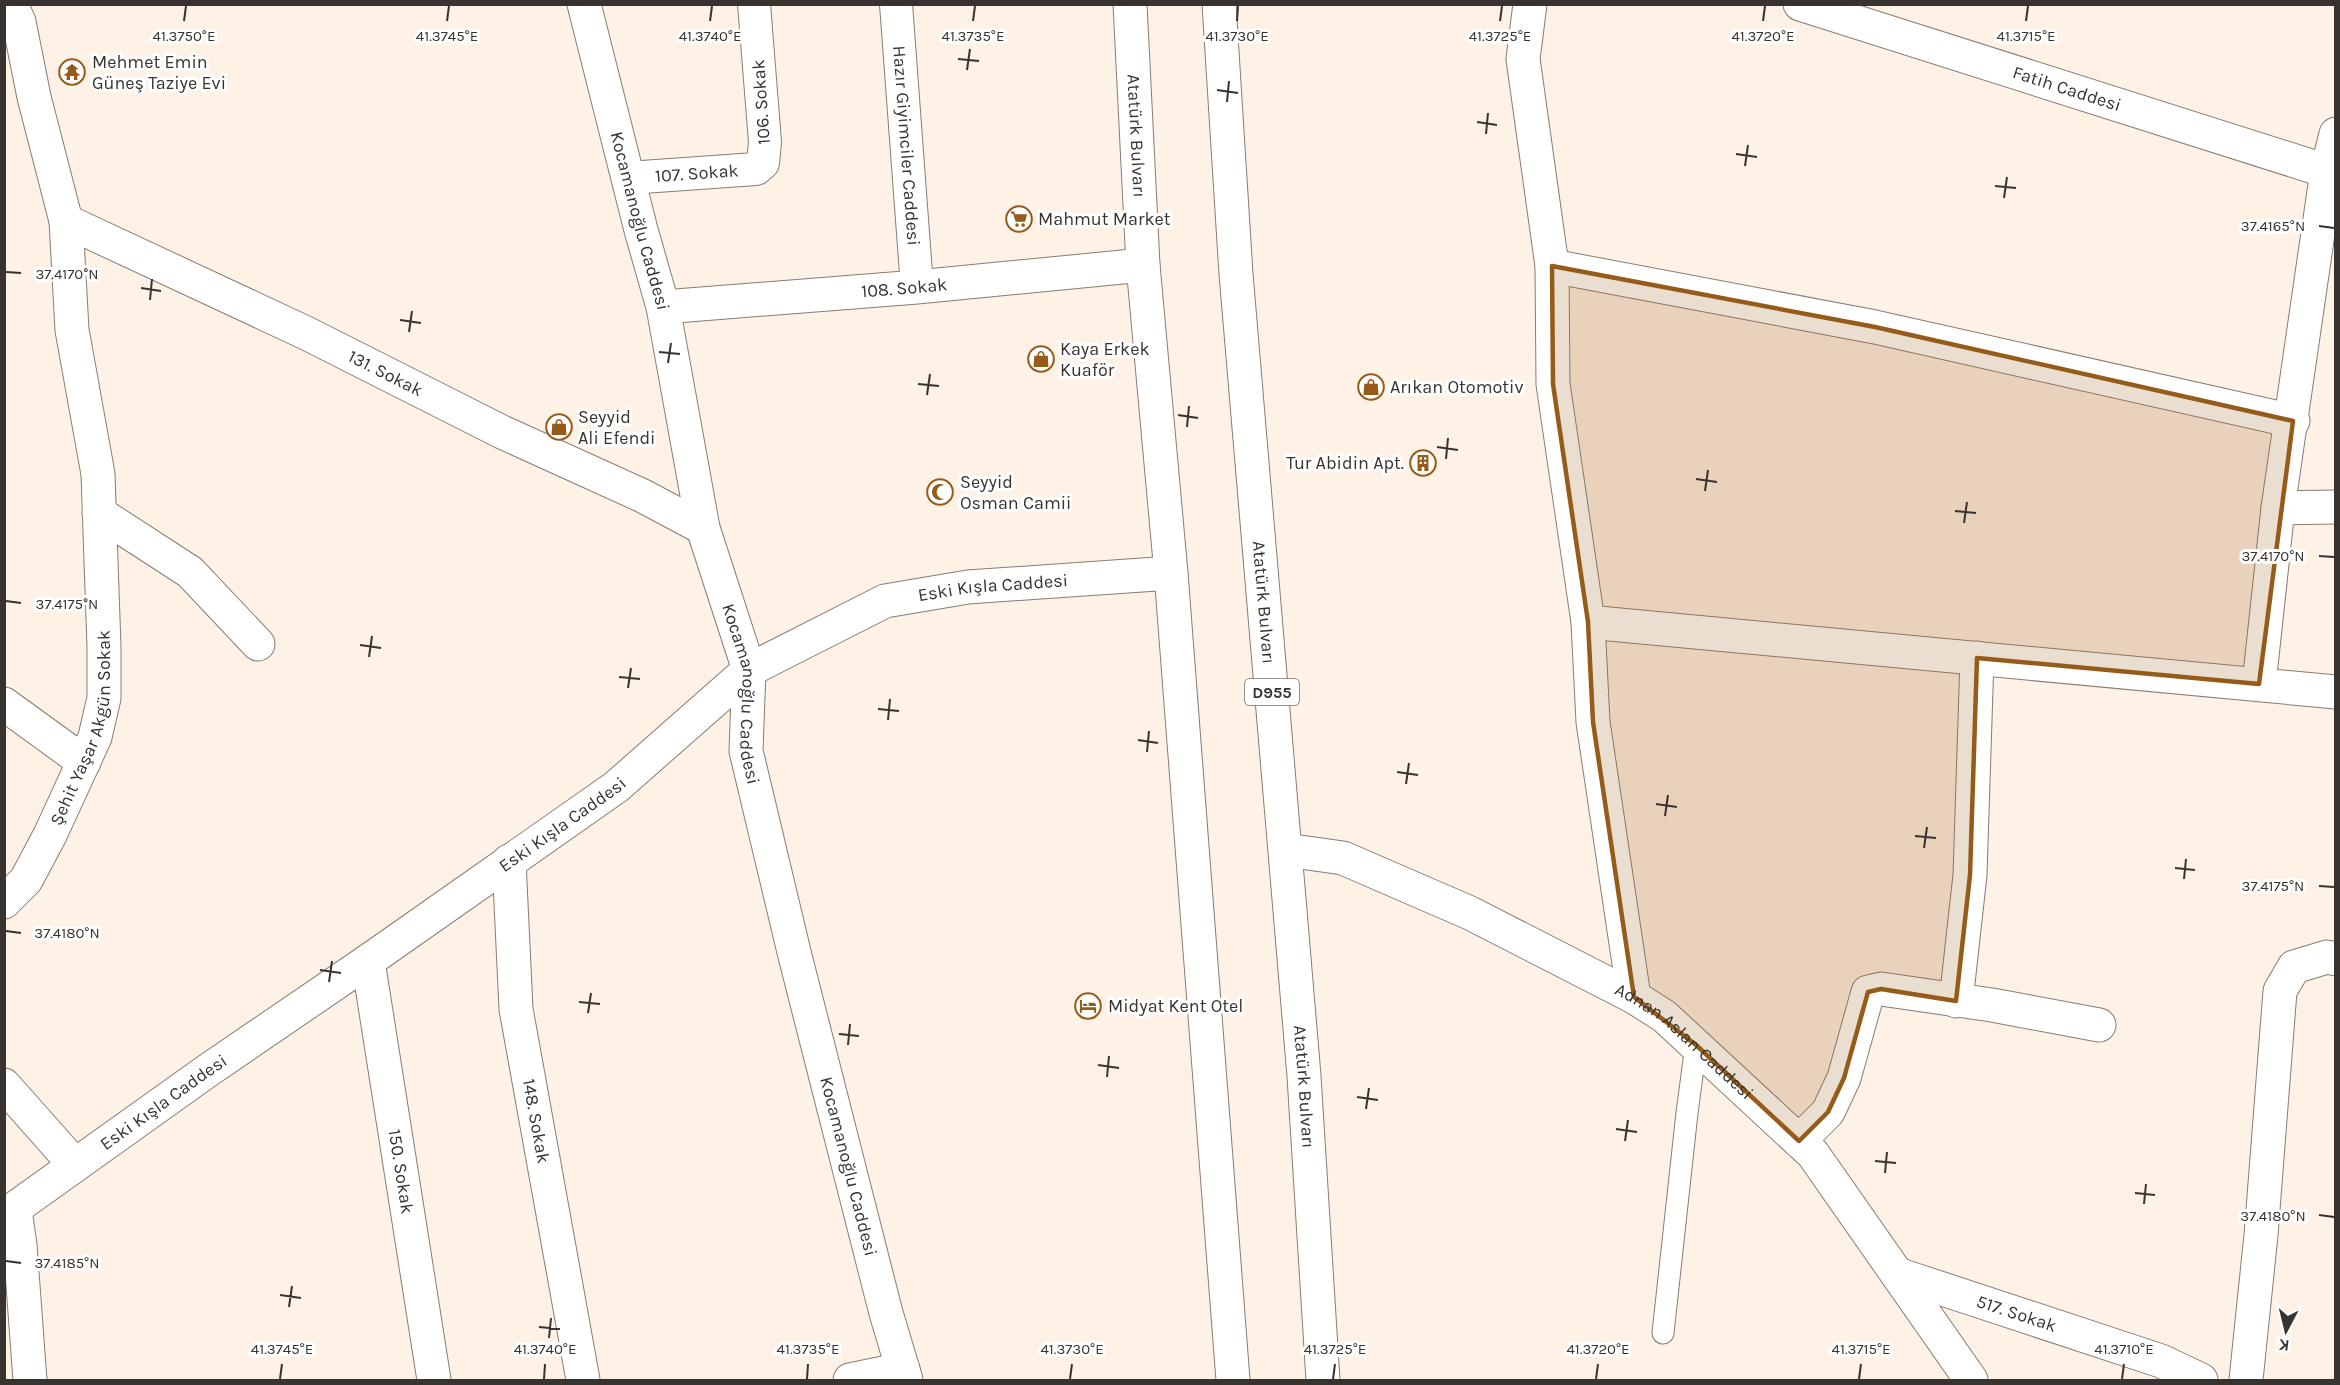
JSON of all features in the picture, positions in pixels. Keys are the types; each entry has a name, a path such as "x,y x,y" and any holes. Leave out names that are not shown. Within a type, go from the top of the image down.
{"street":[{"name":"Şehit Yaşar Akgün Sokak","path":"4,902 26,880 50,835 95,737 104,698 98,474 72,330 66,221 34,97 19,22 11,4"},
{"name":"Kocamanoğlu Caddesi","path":"584,4 663,307 703,528 749,670 746,751 798,968 883,1302 904,1375"},
{"name":"106. Sokak","path":"754,4 765,142 763,163"},
{"name":"Hazır Giyimciler Caddesi","path":"896,4 917,287"},
{"name":"Atatürk Bulvarı","path":"1130,4 1143,265 1171,573 1233,1380"},
{"name":"Atatürk Bulvarı","path":"1219,4 1236,274 1304,1076 1323,1380"},
{"path":"1530,4 1523,59 1552,266 1553,384 1588,622 1593,722 1634,997"},
{"name":"Fatih Caddesi","path":"1800,4 2331,173"},
{"path":"2259,684 2278,508 2336,134"},
{"name":"107. Sokak","path":"628,178 756,169 763,163"},
{"name":"131. Sokak","path":"66,221 306,333 502,432 643,496 703,528"},
{"name":"108. Sokak","path":"663,307 917,287 1143,265"},
{"path":"1552,266 1875,327 2293,421"},
{"path":"2278,508 2336,507"},
{"path":"99,513 190,572 258,644"},
{"name":"Eski Kışla Caddesi","path":"10,1213 207,1071 616,787 749,670 885,601 968,587 1171,573"},
{"path":"1588,622 2336,692"},
{"path":"1956,1001 1970,875 1977,658"},
{"path":"4,704 84,762"},
{"name":"Adnan Aslan Caddesi","path":"1286,850 1343,858 1470,913 1634,997 1664,1016 1813,1154 1971,1380"},
{"name":"148. Sokak","path":"509,861 516,1008 583,1380"},
{"path":"2246,1380 2261,1235 2280,991 2295,967 2327,957 2336,959"},
{"name":"150. Sokak","path":"368,961 434,1380"},
{"path":"1799,1141 1828,1112 1844,1078 1868,992 1881,989 1992,1005 2099,1025"},
{"path":"4,1085 75,1165"},
{"path":"10,1213 20,1245 30,1380"},
{"name":"517. Sokak","path":"1897,1274 2161,1361 2201,1380"},
{"path":"850,1380 904,1375"}],"lane":[{"path":"1663,1334 1696,1045"}],"highlighted area":[{"path":"1552,266 1875,327 2293,421 2259,684 1977,658 1970,875 1956,1001 1881,989 1868,992 1844,1078 1828,1112 1799,1141 1696,1045 1634,997 1593,722 1588,622 1553,384"}],"place":[{"name":"Mehmet Emin Güneş Taziye Evi","path":"72,72"},
{"name":"Mahmut Market","path":"1019,219"},
{"name":"Kaya Erkek Kuaför","path":"1041,359"},
{"name":"Arıkan Otomotiv","path":"1371,387"},
{"name":"Seyyid Ali Efendi","path":"559,427"},
{"name":"Tur Abidin Apt.","path":"1423,463"},
{"name":"Seyyid Osman Camii","path":"940,492"},
{"name":"Midyat Kent Otel","path":"1088,1006"}]}
